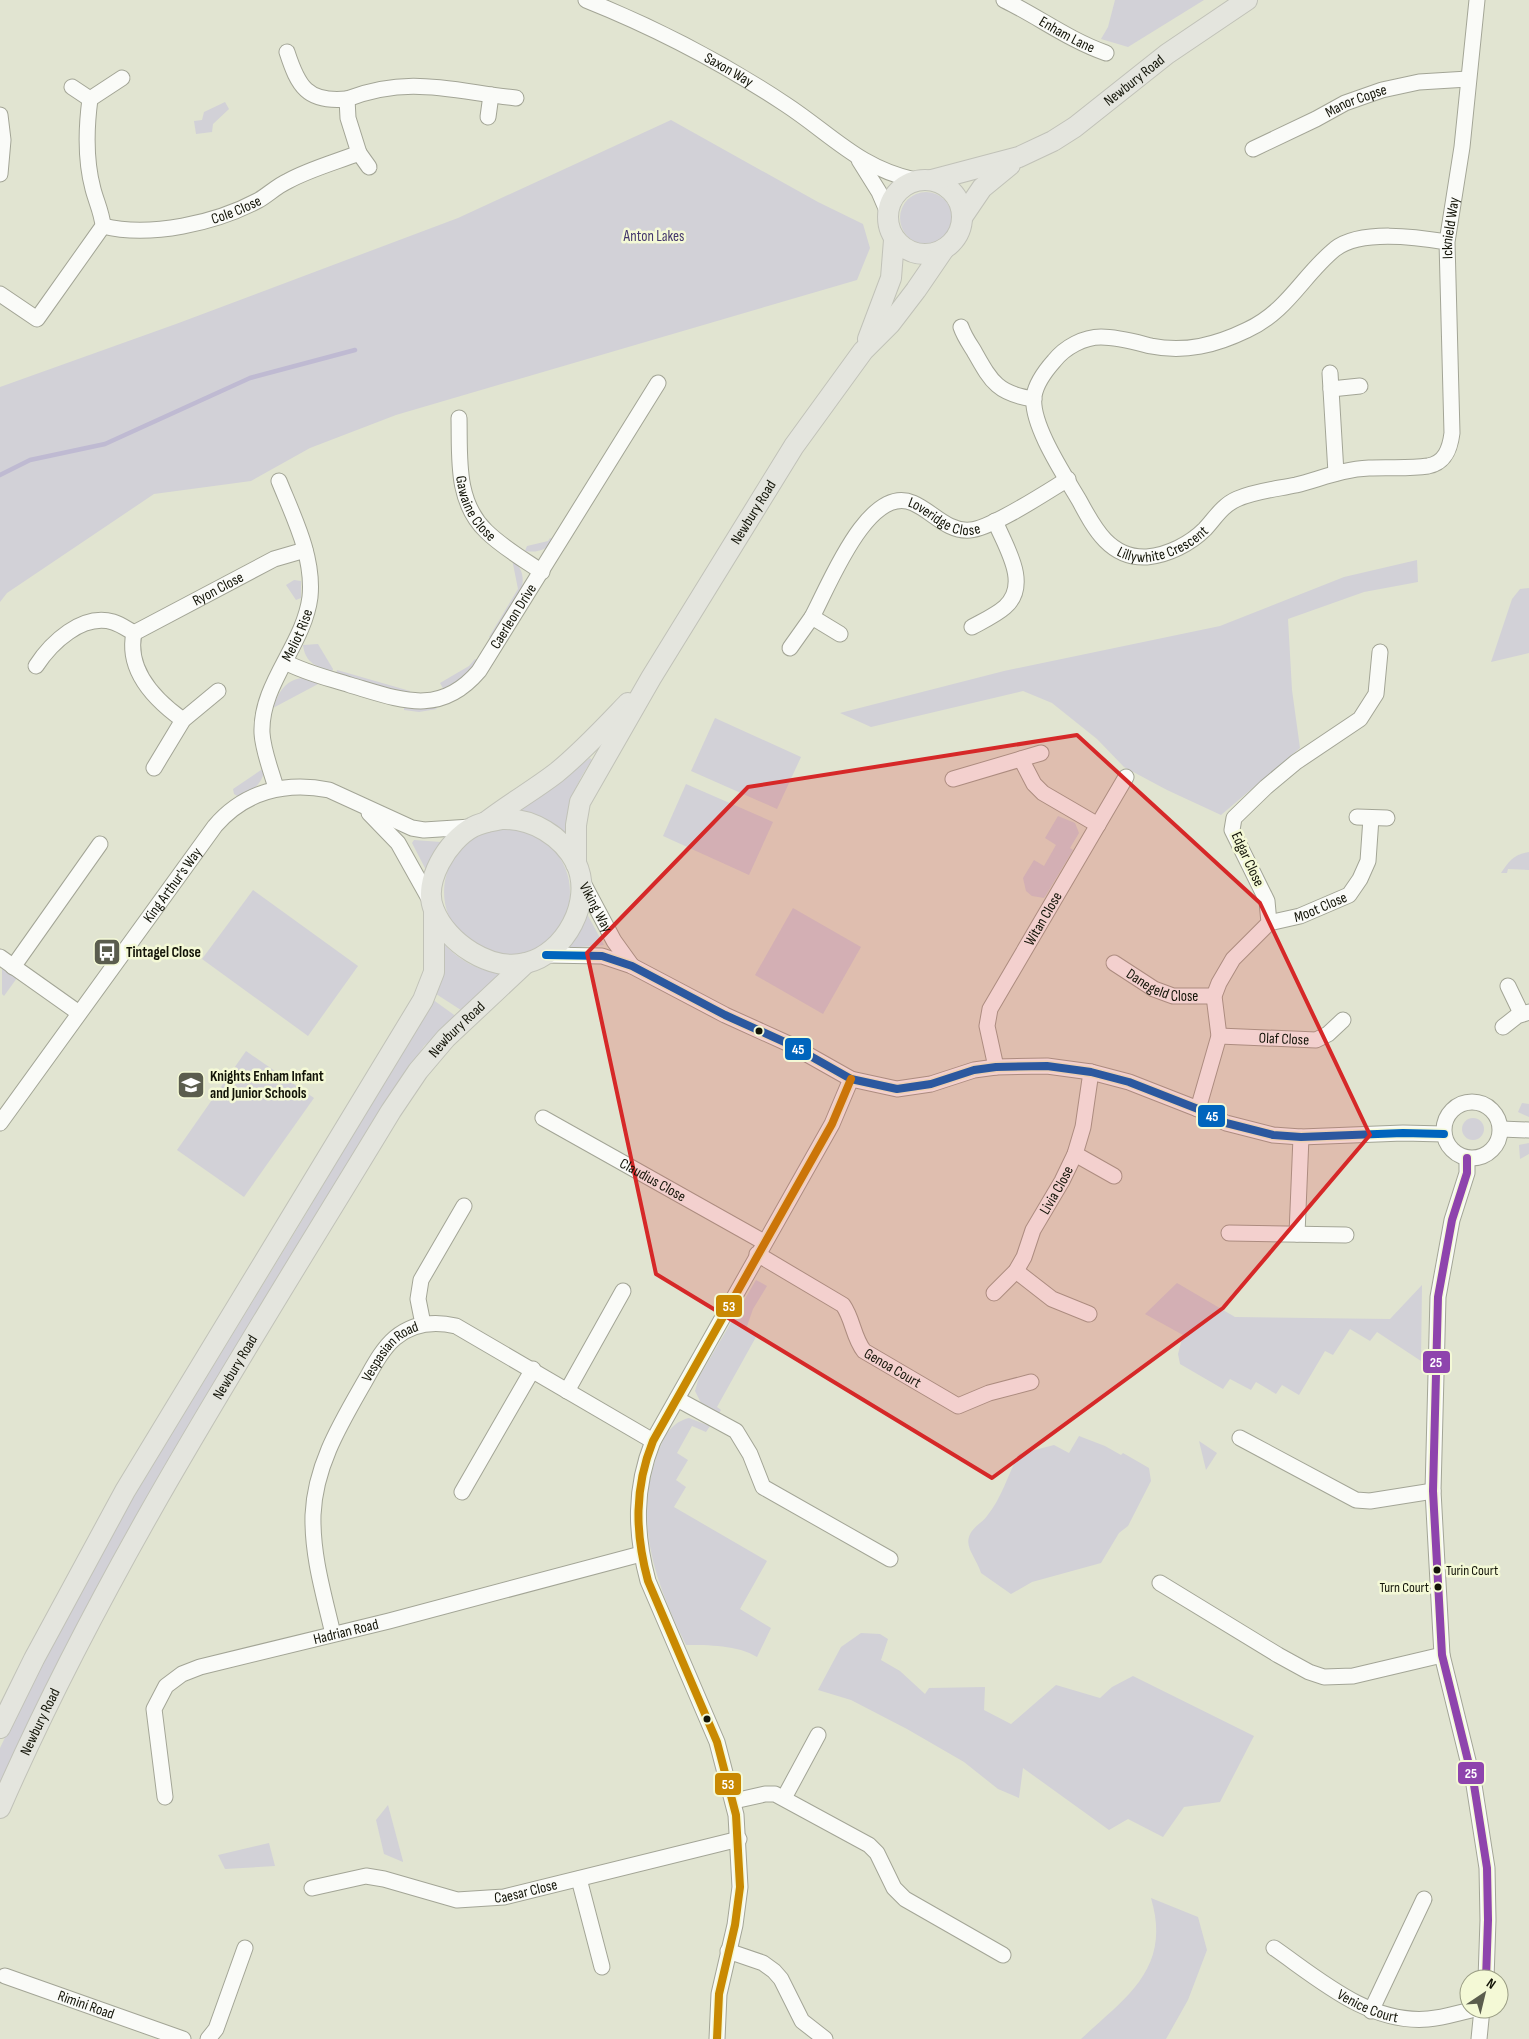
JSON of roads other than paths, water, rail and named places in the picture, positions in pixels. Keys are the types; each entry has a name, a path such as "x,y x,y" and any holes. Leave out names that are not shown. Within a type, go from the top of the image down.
{"main road":[{"name":"Newbury Road","path":"962,216 982,188 1019,157 1075,128 1167,54 1247,0"},
{"name":"Newbury Road","path":"923,180 1019,157"},
{"path":"923,180 950,190 957,198 962,216 957,236 944,249 921,254 902,248 894,240 888,228 888,213 898,193 923,180"},
{"name":"Newbury Road","path":"863,351 880,312 891,278 894,240"},
{"name":"Newbury Road","path":"578,870 576,825 580,802 651,678 794,446 863,351 890,324 933,267 944,249"},
{"name":"Newbury Road","path":"479,825 554,774 579,753 651,678"},
{"path":"512,818 535,825 557,840 578,870 580,894 572,925 565,938 546,955 526,964 501,963 475,954 456,940 433,908 432,889 438,866 450,846 479,825 512,818"},
{"name":"Newbury Road","path":"0,1728 38,1650 125,1491 423,1000 434,972 433,908"},
{"name":"Newbury Road","path":"0,1808 70,1661 139,1531 213,1403 391,1111 418,1071 446,1038 526,964"}],"street":[{"name":"Saxon Way","path":"586,0 648,27 745,79 786,104 858,158 888,173 923,180"},
{"name":"Enham Lane","path":"1004,0 1033,14 1075,40 1106,53"},
{"name":"Icknield Way","path":"1444,458 1449,449 1452,434 1447,242 1462,147 1478,0"},
{"path":"287,52 295,78 307,91 325,99 347,100 377,88 404,85 516,98"},
{"path":"0,294 37,319 103,226 89,172 87,123 90,100 122,78"},
{"name":"Manor Copse","path":"1253,149 1345,103 1382,90 1419,82 1468,79"},
{"path":"72,87 90,100"},
{"path":"488,117 491,95"},
{"path":"347,100 348,118 359,153 368,166"},
{"path":"0,115 2,140 0,174"},
{"name":"Cole Close","path":"103,226 143,232 174,227 223,214 260,199 288,181 359,153"},
{"name":"Saxon Way","path":"858,158 876,186 888,213"},
{"path":"961,327 965,338 992,380 1007,393 1034,399 1036,388 1053,362 1067,349 1085,340 1113,338 1161,348 1208,346 1246,331 1268,317 1289,299 1329,255 1344,244 1363,239 1380,238 1419,238 1447,242"},
{"path":"1330,373 1336,474"},
{"name":"Caerleon Drive","path":"285,662 312,673 405,700 428,701 451,695 461,690 479,671 658,384"},
{"path":"1332,389 1360,386"},
{"name":"Lillywhite Crescent","path":"1034,399 1040,427 1091,522 1105,542 1127,554 1144,557 1172,550 1190,541 1226,505 1237,499 1336,474 1369,468 1420,468 1434,465 1444,458"},
{"name":"Gawaine Close","path":"459,418 461,477 468,506 486,531 542,572"},
{"name":"Loveridge Close","path":"790,648 812,617 839,563 857,534 873,514 890,503 904,500 913,502 957,529 971,530 995,522 1068,479"},
{"name":"Meliot Rise","path":"276,788 264,748 262,723 268,699 304,620 310,584 305,550 280,481"},
{"path":"972,627 1005,608 1016,588 1018,578 995,522"},
{"name":"Ryon Close","path":"134,633 274,559 305,550"},
{"path":"812,617 840,634"},
{"path":"36,666 54,643 85,624 99,620 114,622 134,633 135,658 142,679 153,695 183,720"},
{"name":"Edgar Close","path":"1270,922 1267,902 1232,830 1234,818 1296,762 1360,719 1376,694 1380,652"},
{"path":"154,768 183,720 218,692"},
{"path":"954,779 1041,753"},
{"path":"1021,759 1034,784 1043,793 1098,825"},
{"name":"Witan Close","path":"996,1067 987,1026 990,1009 1126,777"},
{"name":"King Arthur's Way","path":"0,1123 220,820 239,804 276,788 318,788 329,790 401,824 424,830 479,825"},
{"name":"King Arthur's Way","path":"359,804 398,843 433,908"},
{"name":"Moot Close","path":"1270,922 1300,916 1349,895 1360,879 1368,861 1364,817 1387,818"},
{"path":"13,967 100,844"},
{"name":"Viking Way","path":"578,870 614,941 632,966"},
{"path":"1198,1109 1219,1036 1214,996 1218,983 1233,959 1270,922"},
{"name":"Viking Way","path":"546,955 602,956 632,966"},
{"path":"0,957 79,1013"},
{"name":"Danegeld Close","path":"1114,963 1154,989 1173,996 1214,996"},
{"path":"632,966 725,1015 789,1044 851,1078 897,1089 911,1088 974,1070 996,1067 1047,1066 1091,1072 1129,1082 1198,1109 1226,1124 1273,1135 1301,1137 1396,1133 1444,1134"},
{"path":"1503,1028 1525,1012 1508,986"},
{"name":"Olaf Close","path":"1219,1036 1316,1040 1328,1034 1343,1020"},
{"name":"Livia Close","path":"994,1293 1016,1271 1024,1256 1033,1230 1062,1181 1075,1154 1083,1127 1091,1072"},
{"path":"717,2039 719,1994 735,1925 740,1887 739,1839 734,1801 717,1742 650,1587 641,1554 638,1531 639,1494 653,1441 832,1124 851,1078"},
{"path":"1470,1102 1482,1103 1491,1109 1498,1118 1501,1129 1498,1142 1491,1152 1480,1158 1467,1158 1451,1150 1444,1134 1445,1122 1450,1112 1458,1106 1470,1102"},
{"name":"Claudius Close","path":"543,1118 761,1248"},
{"path":"1501,1129 1529,1130"},
{"path":"1298,1234 1301,1137"},
{"path":"1075,1154 1114,1176"},
{"path":"1467,1158 1467,1173 1452,1220 1438,1297 1433,1491 1442,1655 1474,1785 1487,1868 1486,1969"},
{"path":"423,1324 418,1299 421,1280 464,1206"},
{"path":"1229,1233 1346,1235"},
{"name":"Genoa Court","path":"761,1248 843,1305 848,1312 857,1340 864,1351 958,1406 989,1393 1031,1382"},
{"path":"1016,1271 1052,1300 1089,1314"},
{"path":"568,1391 623,1291"},
{"name":"Vespasian Road","path":"333,1634 314,1550 314,1514 322,1466 338,1430 379,1358 394,1338 423,1324 441,1323 456,1326 653,1441"},
{"path":"462,1492 532,1370"},
{"path":"677,1400 736,1432 750,1454 763,1487 890,1559"},
{"path":"1240,1438 1356,1500 1370,1500 1433,1491"},
{"name":"Hadrian Road","path":"165,1797 154,1709 166,1686 182,1674 200,1667 641,1554"},
{"path":"1160,1583 1278,1655 1324,1678 1353,1676 1442,1655"},
{"path":"784,1798 818,1736"},
{"path":"734,1801 765,1794 784,1798 870,1845 877,1853 894,1888 905,1899 1003,1955"},
{"name":"Caesar Close","path":"312,1888 366,1876 390,1880 457,1900 480,1900 504,1897 739,1839"},
{"path":"579,1879 602,1967"},
{"path":"1371,2011 1424,1899"},
{"path":"208,2039 216,2028 245,1948"},
{"name":"Venice Court","path":"1274,1948 1371,2011 1399,2018 1428,2019 1459,2013"},
{"path":"728,1951 763,1963 774,1971 782,1979 802,2022 825,2039"},
{"name":"Rimini Road","path":"5,1976 167,2037 183,2039"},
{"path":"1479,2039 1481,2019"}],"waterway":[{"path":"0,475 30,460 105,444 250,378 355,350"}],"place":[{"name":"Tintagel Close","path":"107,952"},
{"name":"Knights Enham Infant and Junior Schools","path":"191,1085"},
{"name":"Turin Court","path":"1437,1570"},
{"name":"Turn Court","path":"1438,1587"}],"park label":[{"name":"Anton Lakes","path":"654,236"}]}
